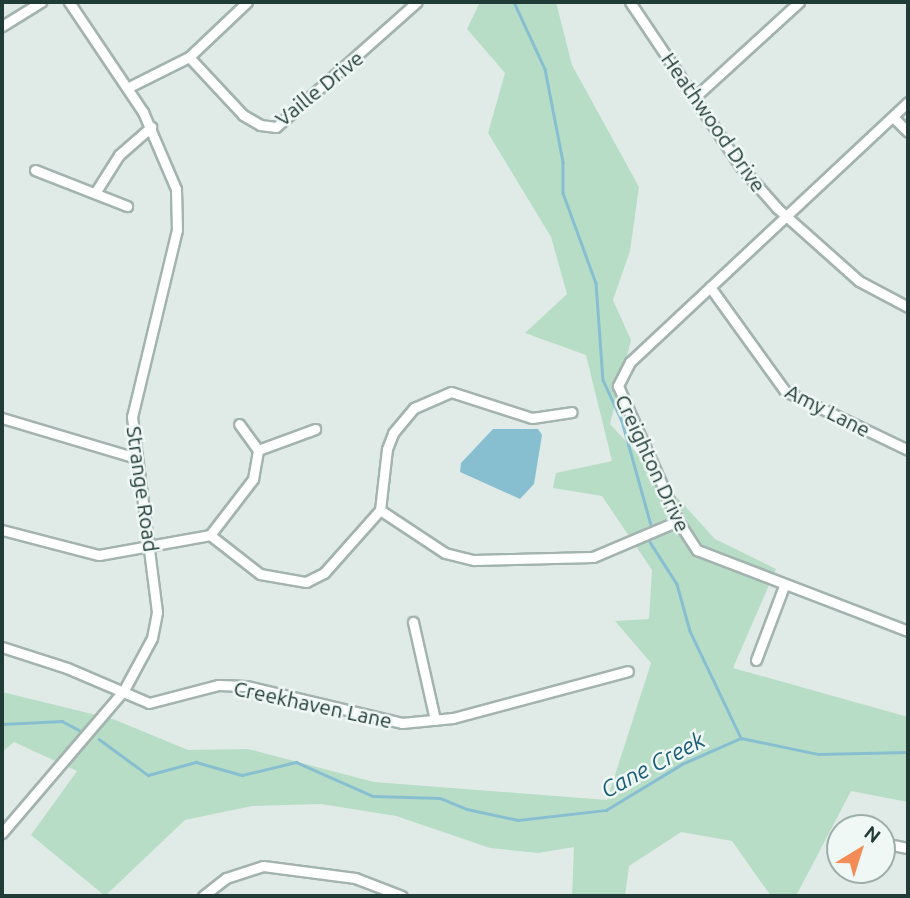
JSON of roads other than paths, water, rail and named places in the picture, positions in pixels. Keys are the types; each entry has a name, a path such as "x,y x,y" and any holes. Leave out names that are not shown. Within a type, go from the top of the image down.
{"street":[{"path":"2,26 41,2"},
{"name":"Strange Road","path":"2,833 124,690 145,654 156,624 150,548 136,458 133,402 179,219 171,170 151,127 69,2"},
{"path":"127,88 189,57 247,2"},
{"name":"Vaille Drive","path":"189,57 243,115 260,125 276,127 417,2"},
{"name":"Heathwood Drive","path":"630,2 741,167 786,216 859,281 908,307"},
{"path":"695,97 799,2"},
{"name":"Creighton Drive","path":"908,103 630,362 618,383 623,405 678,521 702,554 908,631"},
{"path":"893,117 908,132"},
{"path":"94,193 118,155 151,127"},
{"path":"35,170 127,206"},
{"name":"Amy Lane","path":"710,288 785,391 908,450"},
{"path":"210,535 260,574 297,584 324,573 380,510 387,449 393,433 414,408 451,391 532,418 572,412"},
{"path":"2,418 136,458"},
{"path":"2,530 99,555 150,548 210,535 251,486 258,450 239,424"},
{"path":"258,450 315,429"},
{"path":"380,510 446,552 474,560 593,558 678,521"},
{"path":"756,660 784,586"},
{"path":"413,622 435,720"},
{"name":"Creekhaven Lane","path":"2,647 124,690 149,703 218,685 246,686 402,723 435,720 628,671"},
{"path":"203,896 226,878 263,866 355,878 402,896"}],"water":[{"path":"493,429 538,429 542,435 534,484 520,499 460,472 461,463"}],"waterway":[{"path":"514,2 545,69 563,162 563,193 596,283 603,380 622,421 651,525"},
{"path":"650,542 677,584 690,631 741,738"},
{"name":"Cane Creek","path":"2,724 62,721 79,730"},
{"name":"Cane Creek","path":"99,739 148,775 196,762 242,775 296,762 373,796 440,798 467,809 518,820 606,810 682,764 741,738 818,754 908,752"}]}
